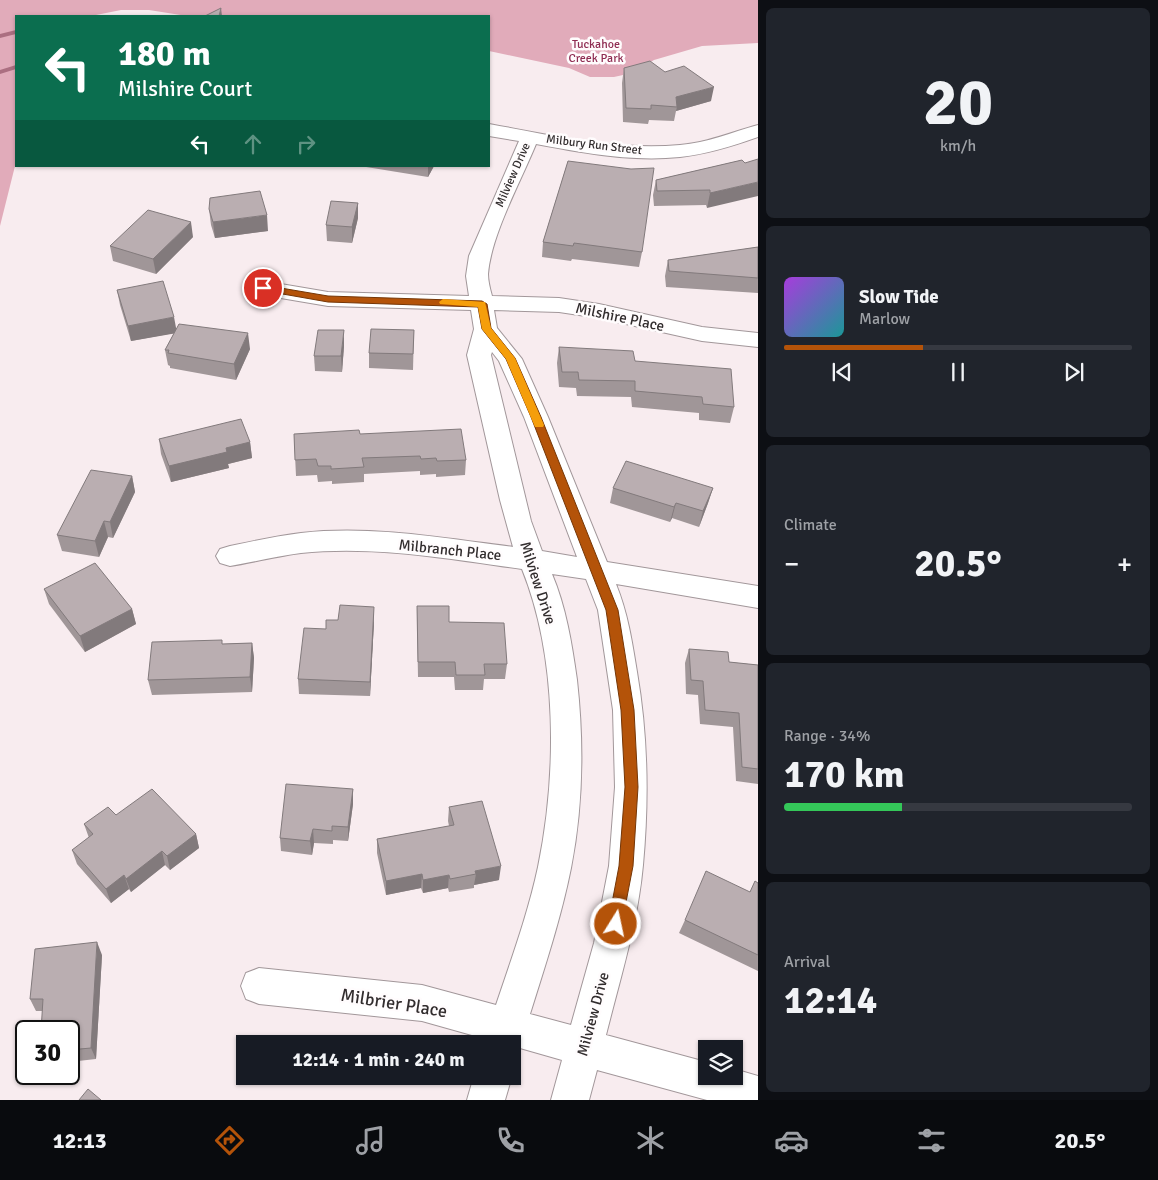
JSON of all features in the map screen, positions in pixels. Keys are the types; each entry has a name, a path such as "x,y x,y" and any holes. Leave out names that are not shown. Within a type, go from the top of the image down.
{"street":[{"name":"Milbury Run Street","path":"490,130 618,150 665,152 723,143 758,131"},
{"name":"Milview Drive","path":"505,1035 544,911 559,843 565,780 566,727 561,672 550,608 519,522 479,354 484,316 477,276 486,238 530,137"},
{"name":"Milshire Place","path":"263,288 328,299 484,316 559,306 599,311 702,334 758,340"},
{"name":"Milview Drive","path":"484,316 510,358 536,417 612,610 628,710 631,787 626,866 612,943 570,1100"},
{"name":"Milbranch Place","path":"230,556 301,543 344,541 427,546 533,560 758,597"},
{"name":"Milbrier Place","path":"259,986 422,1003 505,1035"},
{"name":"Milbrier Place","path":"521,1038 584,1048 758,1095"},
{"path":"486,1100 490,1085"}],"green space":[{"name":"Tuckahoe Creek Park","path":"0,0 758,0 758,43 702,46 654,60 632,73 614,77 590,77 569,68 490,51 490,15 181,15 149,10 121,10 96,15 15,15 15,166 0,226"}],"building":[{"path":"221,8 219,15 207,15"},
{"path":"650,61 665,72 684,66 714,87 676,97 677,107 651,105 651,109 626,108 624,68"},
{"path":"758,159 758,182 710,193 710,190 657,191 656,180 742,160 745,163"},
{"path":"568,161 631,169 654,168 642,252 574,243 573,246 543,242"},
{"path":"260,191 267,215 213,222 209,209 210,198"},
{"path":"331,201 358,203 352,227 326,225"},
{"path":"148,210 191,222 153,259 110,246"},
{"path":"758,247 758,278 669,271 668,260"},
{"path":"163,281 174,317 128,326 117,290"},
{"path":"179,324 248,333 234,364 168,353 169,350 165,350"},
{"path":"371,329 414,330 413,354 369,353"},
{"path":"318,330 344,330 341,356 314,356"},
{"path":"559,347 633,351 635,361 731,369 734,407 703,404 702,397 635,391 635,381 579,380 578,372 562,372"},
{"path":"241,419 250,442 226,448 227,452 169,466 159,439"},
{"path":"461,429 466,460 437,461 436,458 421,459 420,456 362,458 364,467 331,469 331,466 318,466 316,459 295,460 294,434 359,430 360,434"},
{"path":"626,461 713,488 703,511 676,503 674,507 613,488"},
{"path":"91,470 132,476 110,522 104,521 95,541 57,535"},
{"path":"95,563 132,609 80,636 44,589"},
{"path":"340,605 374,607 370,682 298,679 304,628 326,629 326,620 338,620"},
{"path":"417,606 449,606 449,622 504,623 507,664 484,664 485,675 456,675 455,662 418,662"},
{"path":"222,640 222,644 252,643 250,677 148,680 152,642"},
{"path":"689,649 728,652 729,662 758,665 758,769 742,767 739,713 705,710 703,681 691,680"},
{"path":"286,784 353,789 348,827 332,826 332,831 313,829 310,841 280,838"},
{"path":"152,789 196,834 167,856 162,851 126,879 124,875 106,889 72,850 93,834 84,824 108,807 116,815"},
{"path":"482,801 501,866 475,871 476,874 450,879 449,875 423,880 422,874 386,881 377,839 454,825 449,807"},
{"path":"706,871 750,892 755,881 758,883 758,955 685,920"},
{"path":"97,942 91,1048 80,1049 80,1020 42,1020 43,999 30,999 35,949"},
{"path":"88,1089 101,1100 79,1100"}],"waterway":[{"path":"0,36 15,32"},
{"path":"0,72 15,67"}],"slow traffic":[{"path":"443,302 482,304 486,329 510,358 539,425"}],"route":[{"path":"263,288 328,299 482,304 486,329 510,358 536,417 612,610 628,710 631,787 626,866 616,924"}]}
